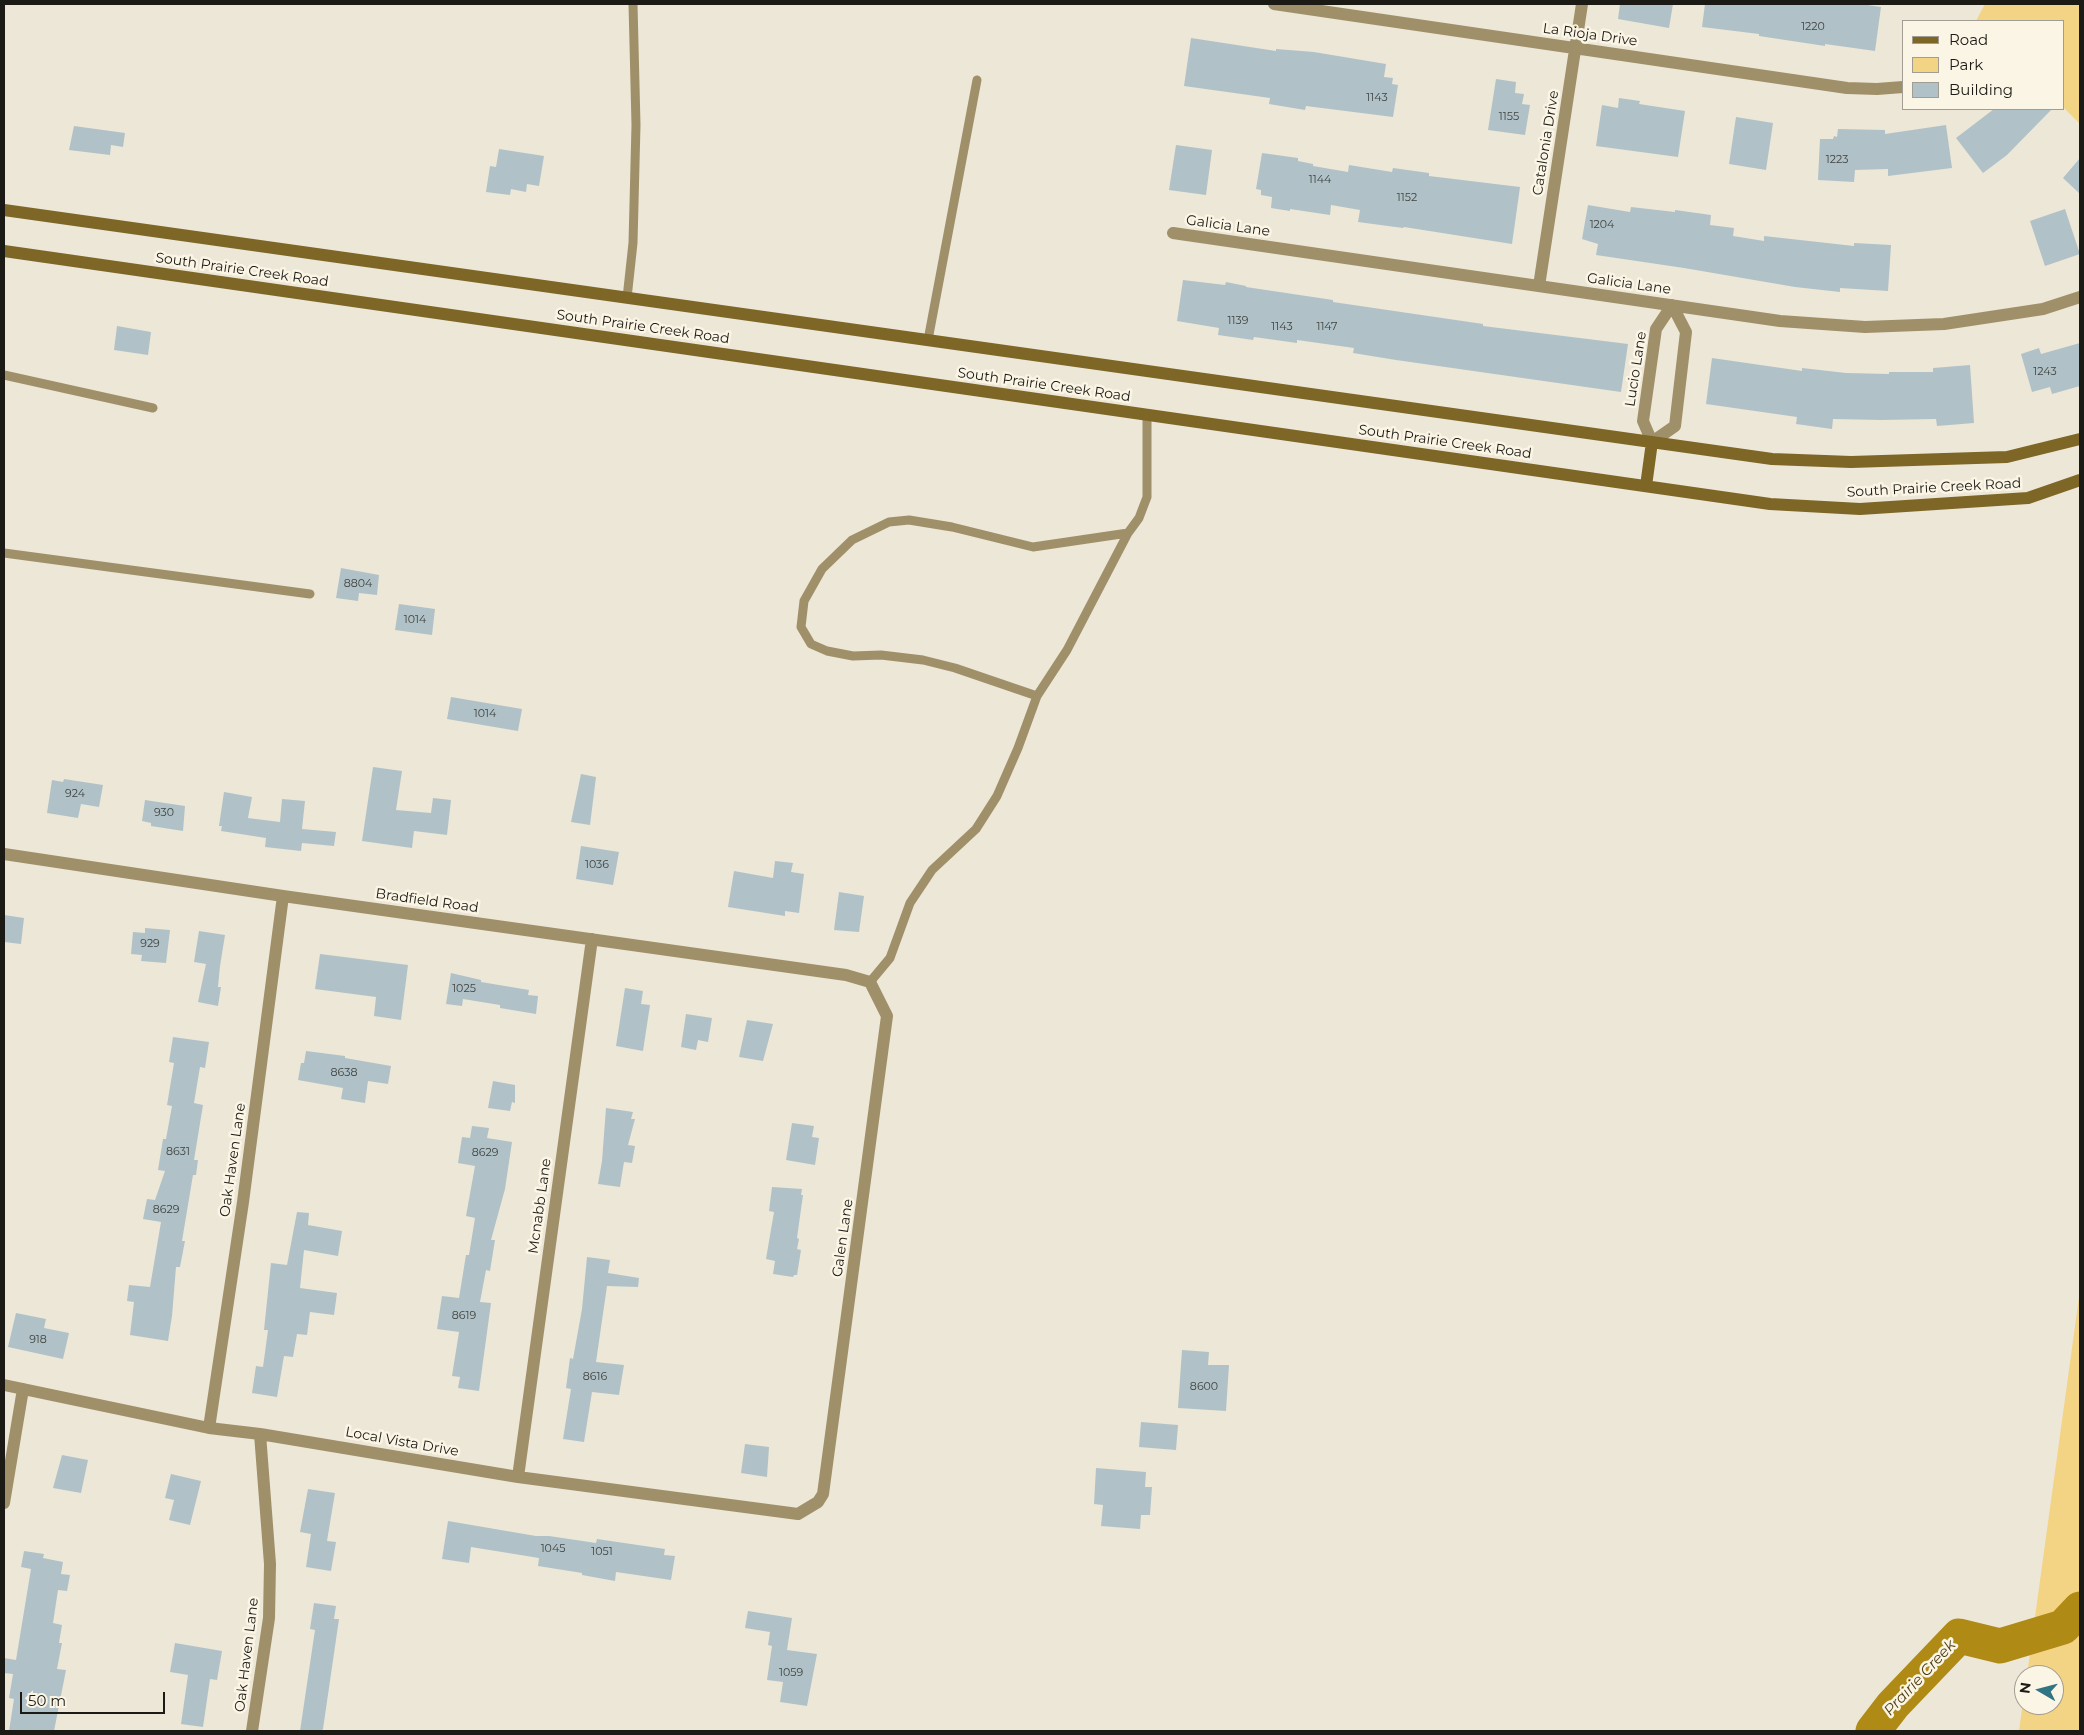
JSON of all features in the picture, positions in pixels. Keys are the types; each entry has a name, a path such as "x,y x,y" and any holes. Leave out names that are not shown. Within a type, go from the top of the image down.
{"main road":[{"name":"South Prairie Creek Road","path":"4,210 1772,459 1851,462 2007,458 2080,439"},
{"name":"South Prairie Creek Road","path":"4,251 1770,504 1860,509 2028,498 2080,480"},
{"path":"1646,486 1652,442"}],"street":[{"name":"La Rioja Drive","path":"1274,4 1846,88 1877,89 1902,87"},
{"name":"Catalonia Drive","path":"1539,286 1582,4"},
{"name":"Galicia Lane","path":"1173,233 1780,321 1865,327 1953,322 2043,309 2080,297"},
{"name":"Lucio Lane","path":"1652,442 1643,421 1656,329 1672,305"},
{"path":"1652,442 1674,426 1686,332 1672,305"},
{"name":"Bradfield Road","path":"4,854 282,896 846,975 870,982"},
{"name":"Oak Haven Lane","path":"209,1428 243,1202 282,896"},
{"name":"Mcnabb Lane","path":"518,1477 592,939"},
{"name":"Galen Lane","path":"798,1514 818,1502 823,1494 884,1050 887,1016 870,982"},
{"name":"Local Vista Drive","path":"4,1385 209,1428 260,1434 518,1477 798,1514"},
{"path":"4,1503 22,1389"},
{"name":"Oak Haven Lane","path":"252,1731 269,1618 270,1564 260,1434"}],"lane":[{"path":"627,298 633,244 636,125 633,4"},
{"path":"634,17 639,4"},
{"path":"928,340 977,80"},
{"path":"4,375 153,408"},
{"path":"870,982 890,958 910,903 932,870 976,829 997,796 1018,748 1037,696 1067,650 1128,534 1139,518 1147,497 1147,415"},
{"path":"1037,696 955,668 923,660 881,655 852,656 827,651 811,644 801,627 804,601 822,569 852,540 889,522 909,520 952,527 1033,547 1128,534"},
{"path":"4,553 310,594"}],"green space":[{"path":"1985,4 2080,4 2080,124 2064,108 2064,20 1977,20"},
{"path":"2080,1290 2080,1731 2019,1731 2021,1715 2064,1715 2064,1665 2028,1665"}],"building":[{"path":"1620,4 1673,4 1669,28 1618,19"},
{"path":"1705,4 1861,4 1881,7 1875,51 1825,44 1825,46 1759,36 1759,34 1702,27"},
{"path":"1191,38 1276,51 1276,49 1314,52 1386,64 1384,77 1393,78 1392,84 1398,85 1393,117 1306,106 1305,110 1269,104 1270,98 1184,86"},
{"path":"1496,79 1516,82 1515,93 1524,94 1522,104 1530,105 1525,135 1488,130"},
{"path":"1619,98 1640,101 1639,104 1685,111 1678,157 1596,146 1602,105 1618,108"},
{"path":"1993,110 2051,110 2007,155 1983,173 1956,138"},
{"path":"1736,117 1773,123 1766,170 1729,164"},
{"path":"1946,125 1952,168 1888,176 1888,169 1855,170 1854,182 1818,180 1820,139 1833,139 1834,136 1837,137 1838,129 1885,130 1885,134"},
{"path":"74,126 125,133 123,147 111,145 110,155 69,150"},
{"path":"1176,145 1212,150 1206,195 1169,190"},
{"path":"499,149 544,156 539,186 527,184 526,192 511,189 510,195 486,192 490,166 496,167"},
{"path":"1262,153 1298,158 1298,161 1313,164 1313,166 1348,172 1349,165 1392,172 1393,168 1429,173 1429,176 1520,187 1512,244 1404,227 1358,222 1360,210 1331,205 1330,215 1271,208 1272,197 1261,195 1261,190 1256,189"},
{"path":"2080,158 2080,194 2063,178"},
{"path":"1588,205 1630,212 1631,207 1711,215 1710,225 1734,228 1733,236 1764,241 1764,236 1854,246 1854,243 1891,245 1888,291 1840,288 1840,292 1795,287 1596,255 1598,244 1582,239"},
{"path":"2065,209 2080,254 2045,266 2030,221"},
{"path":"1183,280 1225,285 1226,282 1246,287 1333,300 1333,302 1483,324 1483,326 1628,344 1621,392 1353,353 1354,348 1297,340 1297,343 1254,337 1253,340 1218,335 1219,328 1177,321"},
{"path":"117,326 151,332 148,355 114,350"},
{"path":"2080,343 2080,386 2052,394 2050,387 2032,392 2021,354 2039,348 2041,354"},
{"path":"1712,358 1802,371 1802,368 1846,373 1933,372 1933,368 1970,365 1974,423 1937,426 1936,419 1833,419 1832,429 1796,424 1797,417 1706,404"},
{"path":"341,568 379,575 377,595 359,593 358,601 336,598"},
{"path":"399,604 435,609 432,635 395,630"},
{"path":"451,697 522,709 518,731 447,719"},
{"path":"373,767 402,771 396,810 431,813 433,798 451,800 447,835 414,831 412,848 362,841"},
{"path":"581,774 596,777 590,825 571,822"},
{"path":"64,779 103,785 99,807 81,804 78,818 47,813 52,780 63,782"},
{"path":"224,792 252,797 248,818 280,822 282,799 305,801 302,829 336,832 334,846 302,843 301,851 265,847 266,838 221,831 222,826 219,826"},
{"path":"145,800 185,806 183,831 151,826 151,823 142,821"},
{"path":"581,846 619,852 613,885 576,879"},
{"path":"775,861 793,863 791,872 804,874 799,913 785,911 785,916 728,907 734,871 773,878"},
{"path":"839,892 864,896 859,932 834,930"},
{"path":"4,915 24,918 21,944 4,942"},
{"path":"145,928 170,930 166,963 141,961 142,955 131,954 133,932 145,933"},
{"path":"199,931 225,935 220,966 218,987 221,987 218,1006 198,1002 206,964 194,962"},
{"path":"320,954 408,965 401,1020 374,1016 376,997 315,989"},
{"path":"451,973 481,980 481,982 529,990 528,995 538,996 536,1014 500,1008 500,1005 463,999 462,1006 446,1004"},
{"path":"625,988 643,991 641,1004 650,1005 643,1051 616,1046"},
{"path":"686,1014 712,1018 708,1042 698,1040 696,1050 681,1047"},
{"path":"747,1020 773,1024 763,1061 739,1057"},
{"path":"173,1037 209,1042 205,1068 200,1067 194,1103 203,1105 194,1160 198,1160 196,1175 193,1175 182,1241 185,1241 180,1267 176,1267 168,1341 130,1335 134,1302 127,1301 129,1285 150,1287 161,1222 143,1219 147,1199 155,1200 165,1171 158,1170 163,1139 166,1139 172,1106 167,1105 174,1063 169,1062"},
{"path":"306,1051 345,1056 345,1058 391,1066 388,1084 368,1081 365,1103 341,1099 343,1088 298,1080 301,1063 304,1063"},
{"path":"493,1081 515,1085 515,1103 512,1102 510,1111 488,1108"},
{"path":"606,1108 633,1112 631,1119 635,1119 628,1145 635,1146 632,1163 624,1162 620,1187 598,1184 602,1161"},
{"path":"792,1123 814,1126 812,1137 819,1138 815,1165 786,1160"},
{"path":"472,1126 489,1128 487,1138 512,1142 505,1189 491,1240 495,1240 490,1271 486,1270 480,1302 491,1303 479,1391 458,1388 460,1377 452,1376 459,1332 437,1329 442,1296 459,1298 466,1255 469,1255 475,1218 466,1216 475,1166 458,1163 462,1137 470,1138"},
{"path":"772,1187 802,1189 801,1195 803,1195 797,1238 799,1239 797,1249 801,1250 797,1275 793,1277 773,1274 775,1261 766,1259 774,1212 769,1211"},
{"path":"297,1212 309,1213 308,1225 342,1231 338,1256 304,1250 300,1288 337,1293 334,1315 310,1312 307,1335 297,1334 293,1357 284,1356 277,1397 252,1393 256,1366 263,1367 268,1330 264,1330 271,1263 287,1265"},
{"path":"587,1257 610,1260 608,1273 639,1278 638,1287 607,1286 596,1362 624,1365 619,1395 592,1392 584,1442 563,1439 571,1389 566,1388 570,1358 573,1359 582,1309"},
{"path":"16,1313 46,1319 44,1328 69,1333 63,1359 8,1347"},
{"path":"1182,1350 1209,1352 1208,1365 1229,1365 1226,1411 1178,1408"},
{"path":"1141,1422 1178,1425 1176,1450 1139,1447"},
{"path":"745,1444 769,1447 767,1477 741,1473"},
{"path":"62,1455 88,1460 81,1493 53,1488"},
{"path":"1096,1468 1146,1472 1145,1487 1152,1487 1150,1515 1141,1515 1140,1529 1101,1526 1103,1505 1094,1504"},
{"path":"171,1474 201,1481 190,1525 169,1520 174,1500 165,1498"},
{"path":"308,1489 335,1493 327,1541 336,1542 331,1571 306,1567 311,1534 300,1532"},
{"path":"448,1521 536,1536 549,1536 596,1543 597,1539 665,1549 664,1555 675,1556 671,1580 616,1572 615,1581 582,1575 582,1573 538,1566 539,1558 471,1547 469,1563 442,1559"},
{"path":"24,1551 44,1554 43,1558 63,1562 61,1574 70,1575 67,1591 58,1590 53,1623 62,1625 59,1643 62,1643 57,1669 66,1670 54,1731 9,1731 14,1699 9,1698 13,1674 4,1673 4,1658 16,1660 31,1569 21,1567"},
{"path":"314,1603 336,1606 334,1619 339,1619 323,1729 321,1731 300,1731 315,1630 310,1629"},
{"path":"748,1611 792,1618 787,1650 817,1654 807,1706 780,1702 783,1682 767,1680 772,1646 768,1645 770,1632 745,1628"},
{"path":"175,1643 222,1651 217,1680 210,1679 203,1727 181,1724 188,1675 170,1672"}],"waterway":[{"name":"Prairie Creek","path":"1873,1731 1893,1705 1959,1636 2000,1646 2063,1627 2080,1609"}]}
